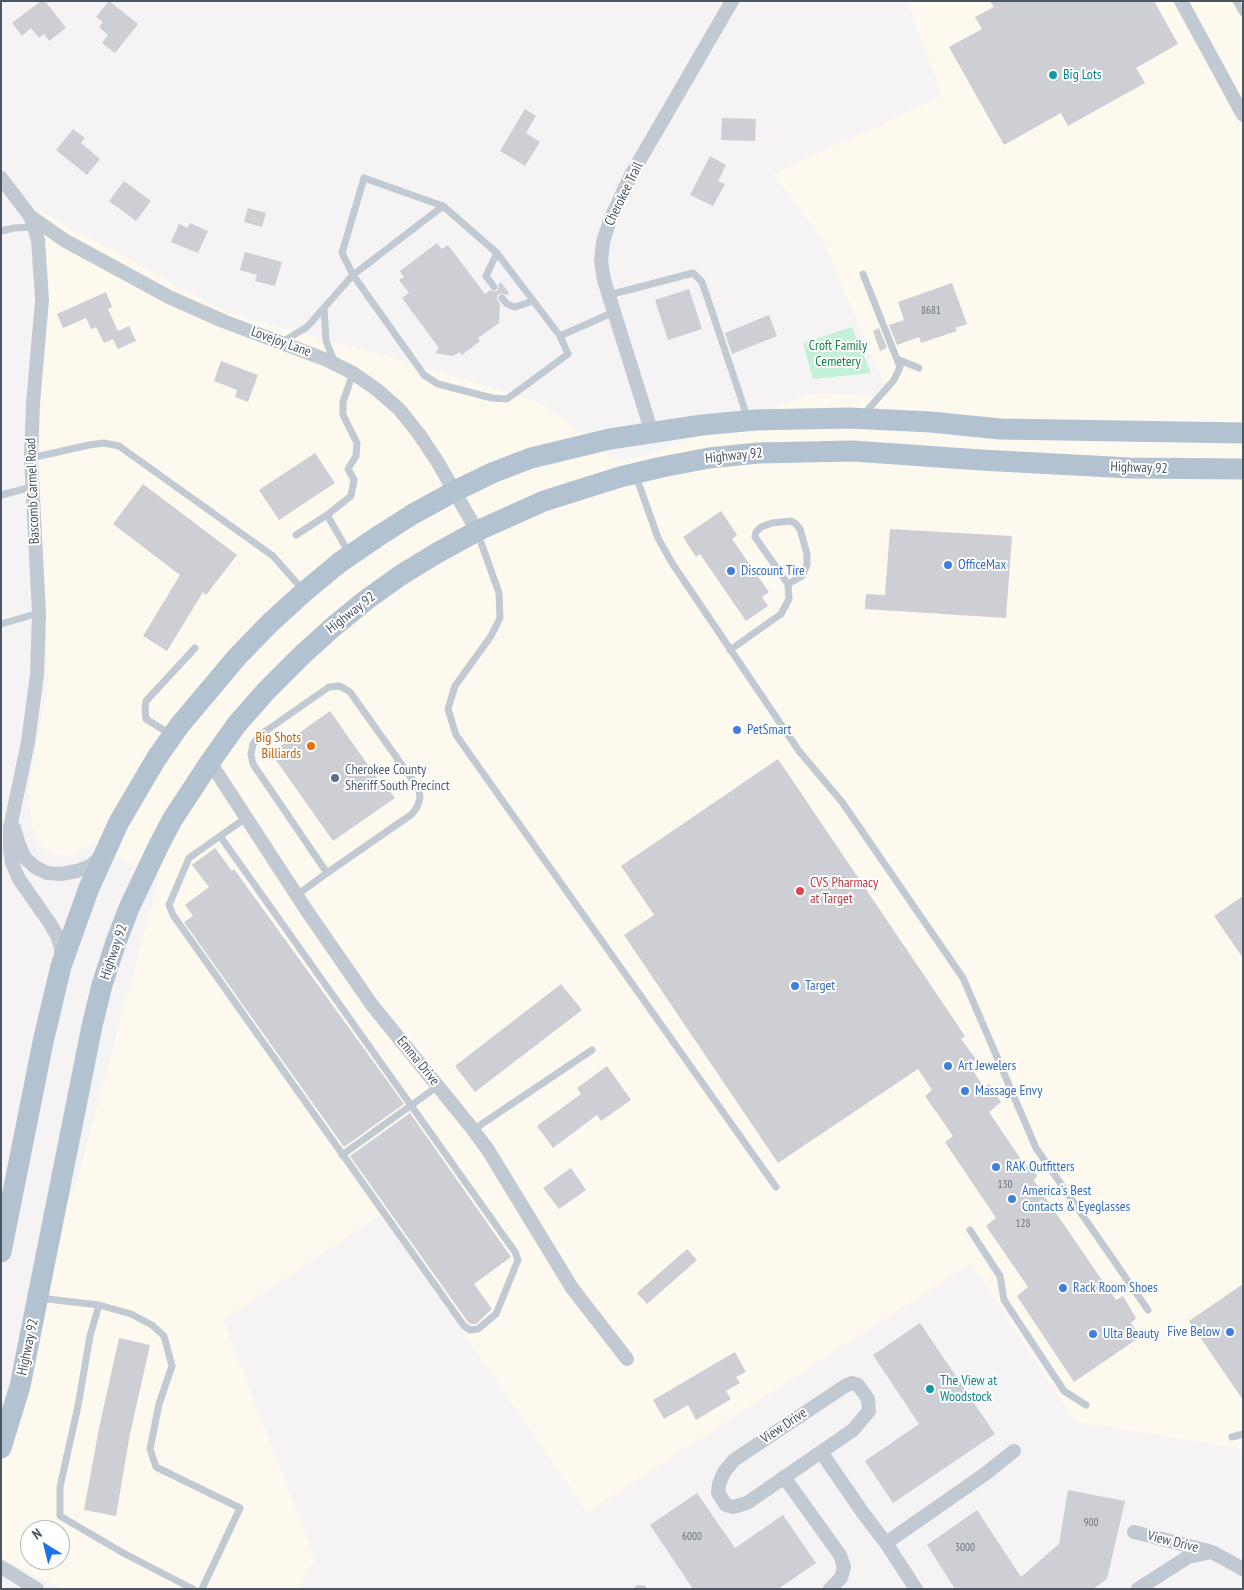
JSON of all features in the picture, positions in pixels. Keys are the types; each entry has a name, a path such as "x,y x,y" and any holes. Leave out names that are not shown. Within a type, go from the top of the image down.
{"main road":[{"path":"1,1252 45,1032 61,966 103,855 135,793 172,735 208,690 270,623 304,592 350,555 414,514 455,491 492,473 531,458 610,439 702,425 802,418 931,422 1000,429 1243,433"},
{"name":"Highway 92","path":"1,1448 20,1386 83,1066 102,985 129,908 158,847 177,813 237,724 267,690 333,627 401,575 477,531 544,500 635,473 709,458 758,453 845,451 1130,468 1243,469"}],"street":[{"name":"Cherokee Trail","path":"652,433 604,280 601,261 603,242 610,220 631,176 732,1"},
{"path":"1181,1 1239,100 1243,115"},
{"name":"Bascomb Carmel Road","path":"1,178 32,222 38,240 42,300 33,404 31,458 39,613 37,675 33,710 10,828 10,849 12,862 19,879 57,935 61,948 61,966"},
{"name":"Lovejoy Lane","path":"32,222 169,297 223,321 282,342 353,372 376,388 399,409 419,434 455,491 477,531"},
{"name":"Emma Drive","path":"210,762 296,894 372,1005 474,1130 572,1288 626,1359"},
{"name":"Bascomb Carmel Road","path":"14,813 14,829 19,845 26,858 35,867 47,872 61,874 90,866 103,855"},
{"name":"View Drive","path":"852,1383 858,1385 868,1399 869,1411 853,1430 821,1452 747,1503 733,1507 726,1505 718,1493 718,1484 724,1472 734,1460 845,1386 852,1383"},
{"path":"886,1543 985,1474 1014,1451"},
{"path":"821,1452 886,1543 911,1587"},
{"path":"784,1477 840,1554 844,1567 841,1578 830,1589"},
{"name":"View Drive","path":"1134,1532 1212,1552 1243,1569"},
{"name":"View Drive","path":"1144,1587 1188,1557 1212,1552"},
{"path":"1,1566 37,1589"}],"lane":[{"path":"1236,1 1243,13"},
{"path":"364,178 443,206 497,253 560,336 568,354 507,399 492,398 438,384 424,375 354,275 342,253 364,178"},
{"path":"282,342 307,326 354,275 443,206"},
{"path":"1,231 32,222"},
{"path":"494,287 486,276 497,253"},
{"path":"609,295 693,272 702,282 748,421"},
{"path":"860,419 894,380 900,367 863,274"},
{"path":"502,298 507,304 515,307 533,301"},
{"path":"324,308 326,341 335,364"},
{"path":"560,336 614,312"},
{"path":"897,359 919,368"},
{"path":"296,536 351,496 354,480 348,469 356,456 357,442 343,415 343,402 353,372"},
{"path":"31,458 89,445 119,446 273,556 304,592"},
{"path":"635,473 658,538 672,563 799,752 842,802 963,978 1036,1148 1148,1310"},
{"path":"1,495 32,487"},
{"path":"326,515 350,555"},
{"path":"730,650 781,614 789,598 788,584 755,537 756,532 761,527 772,523 791,521 800,529 807,554 807,565 802,576 788,584"},
{"path":"477,531 500,593 500,618 491,636 455,686 448,709 456,735 776,1186"},
{"path":"1,624 39,613"},
{"path":"172,735 146,719 146,701 195,648"},
{"path":"296,894 327,873 412,814 420,798 419,789 356,700 350,692 340,686 329,686 260,735 253,744 251,754 253,764 327,873"},
{"path":"220,836 515,1252 518,1260 496,1314 478,1328 470,1330 464,1326 173,915 169,906 190,858 220,836 246,818"},
{"path":"474,1130 592,1050"},
{"path":"342,1155 438,1086"},
{"path":"970,1230 1000,1276 1004,1300 1064,1391 1086,1405"},
{"path":"38,1298 99,1305 131,1314 152,1325 164,1336 172,1366 159,1404 150,1449 156,1467 240,1508 202,1589"},
{"path":"99,1305 90,1336 78,1406 60,1487 60,1516 125,1554 193,1589"},
{"path":"1232,1437 1243,1434"},
{"path":"638,1589 643,1589"}],"shaded area":[{"path":"907,1 1243,1 1243,1449 1076,1422 971,1263 587,1512 381,1215 223,1320 315,1559 297,1589 62,1589 25,1570 70,1570 70,1520 20,1520 20,1568 1,1558 1,1415 52,1232 75,1188 159,879 93,843 73,856 52,855 37,843 31,821 28,793 48,681 32,351 34,208 228,313 404,361 541,403 617,461 650,454 813,393 889,397 823,240 773,174 942,96"}],"green space":[{"name":"Croft Family Cemetery","path":"852,327 871,373 813,379 803,343"}],"building":[{"path":"41,1 45,1 66,28 49,41 44,34 39,38 31,28 22,36 12,23"},
{"path":"109,1 138,24 115,53 102,43 108,35 99,27 103,22 96,17"},
{"name":"Big Lots","path":"990,1 1154,1 1178,44 1136,68 1145,83 1068,126 1061,113 1004,145 949,47 982,29 975,17 994,7"},
{"path":"525,109 536,116 526,133 540,142 525,166 500,151"},
{"path":"722,118 756,119 755,141 721,140"},
{"path":"73,129 85,138 81,143 100,159 87,175 56,150"},
{"path":"710,156 726,165 718,181 725,184 713,206 690,195"},
{"path":"124,181 151,201 136,221 109,201"},
{"path":"248,208 266,213 262,227 244,222"},
{"path":"190,223 208,231 198,253 171,242 179,224 188,228"},
{"path":"437,243 442,249 448,245 485,294 490,290 497,291 498,284 501,282 509,293 507,295 501,293 497,296 500,304 499,323 478,338 480,341 462,355 460,352 453,356 435,353 439,348 402,298 409,293 399,280 404,277 400,271"},
{"path":"245,252 282,262 275,286 255,281 257,275 240,270"},
{"path":"952,283 967,324 955,328 957,331 921,343 919,337 897,345 889,325 904,320 898,302"},
{"path":"689,289 702,329 668,340 655,300"},
{"path":"106,292 112,307 108,309 118,331 129,326 136,341 118,349 113,339 104,343 96,327 91,329 86,318 63,328 57,314"},
{"path":"769,315 777,336 732,354 725,333"},
{"path":"879,328 887,348 880,351 873,331"},
{"path":"221,361 258,375 248,402 235,397 237,390 214,381"},
{"path":"315,453 335,483 279,520 259,490"},
{"path":"143,484 237,555 206,595 203,592 167,651 143,636 180,575 113,524"},
{"path":"721,511 737,535 732,539 769,592 762,597 768,606 746,621 700,554 696,557 683,537"},
{"name":"OfficeMax","path":"890,529 1012,536 1006,618 865,609 866,594 885,595"},
{"path":"330,711 382,785 384,784 395,798 333,841 271,753"},
{"name":"Target","path":"778,759 965,1036 961,1039 976,1059 969,1065 984,1087 989,1084 1001,1102 989,1112 1026,1167 1030,1164 1037,1176 1034,1181 1106,1286 1116,1300 1123,1296 1136,1318 1131,1323 1140,1337 1074,1382 1017,1296 1028,1287 986,1226 996,1218 945,1142 953,1136 925,1096 932,1090 918,1069 778,1163 624,935 654,915 621,866"},
{"path":"215,848 232,871 234,869 404,1104 344,1147 184,922 193,916 185,905 209,887 192,865"},
{"path":"1243,896 1243,958 1214,916"},
{"path":"561,984 582,1010 475,1092 455,1066"},
{"path":"607,1066 631,1100 601,1121 597,1115 553,1148 537,1126 581,1094 577,1088"},
{"path":"410,1113 511,1257 474,1284 492,1309 476,1324 468,1322 350,1156"},
{"path":"571,1168 586,1190 559,1209 543,1188"},
{"path":"687,1249 697,1260 647,1304 637,1293"},
{"path":"1243,1284 1243,1400 1189,1321"},
{"name":"The View at Woodstock","path":"920,1323 995,1434 893,1503 865,1461 919,1424 873,1355"},
{"path":"119,1338 150,1345 130,1434 116,1516 84,1510 99,1428"},
{"path":"735,1352 746,1372 736,1377 740,1383 726,1391 731,1399 696,1420 688,1405 664,1419 653,1400"},
{"path":"1068,1490 1125,1501 1107,1579 1093,1589 955,1589 927,1545 977,1510 1021,1577 1059,1544"},
{"path":"697,1493 735,1548 783,1515 816,1563 778,1589 693,1589 650,1525"}],"place":[{"name":"Big Lots","path":"1053,75"},
{"name":"OfficeMax","path":"948,565"},
{"name":"Discount Tire","path":"731,571"},
{"name":"PetSmart","path":"737,730"},
{"name":"Big Shots Billiards","path":"311,746"},
{"name":"Cherokee County Sheriff South Precinct","path":"335,778"},
{"name":"CVS Pharmacy at Target","path":"800,891"},
{"name":"Target","path":"795,986"},
{"name":"Art Jewelers","path":"948,1066"},
{"name":"Massage Envy","path":"965,1091"},
{"name":"RAK Outfitters","path":"996,1167"},
{"name":"America's Best Contacts & Eyeglasses","path":"1012,1199"},
{"name":"Rack Room Shoes","path":"1063,1288"},
{"name":"Five Below","path":"1230,1332"},
{"name":"Ulta Beauty","path":"1093,1334"},
{"name":"The View at Woodstock","path":"930,1389"}]}
